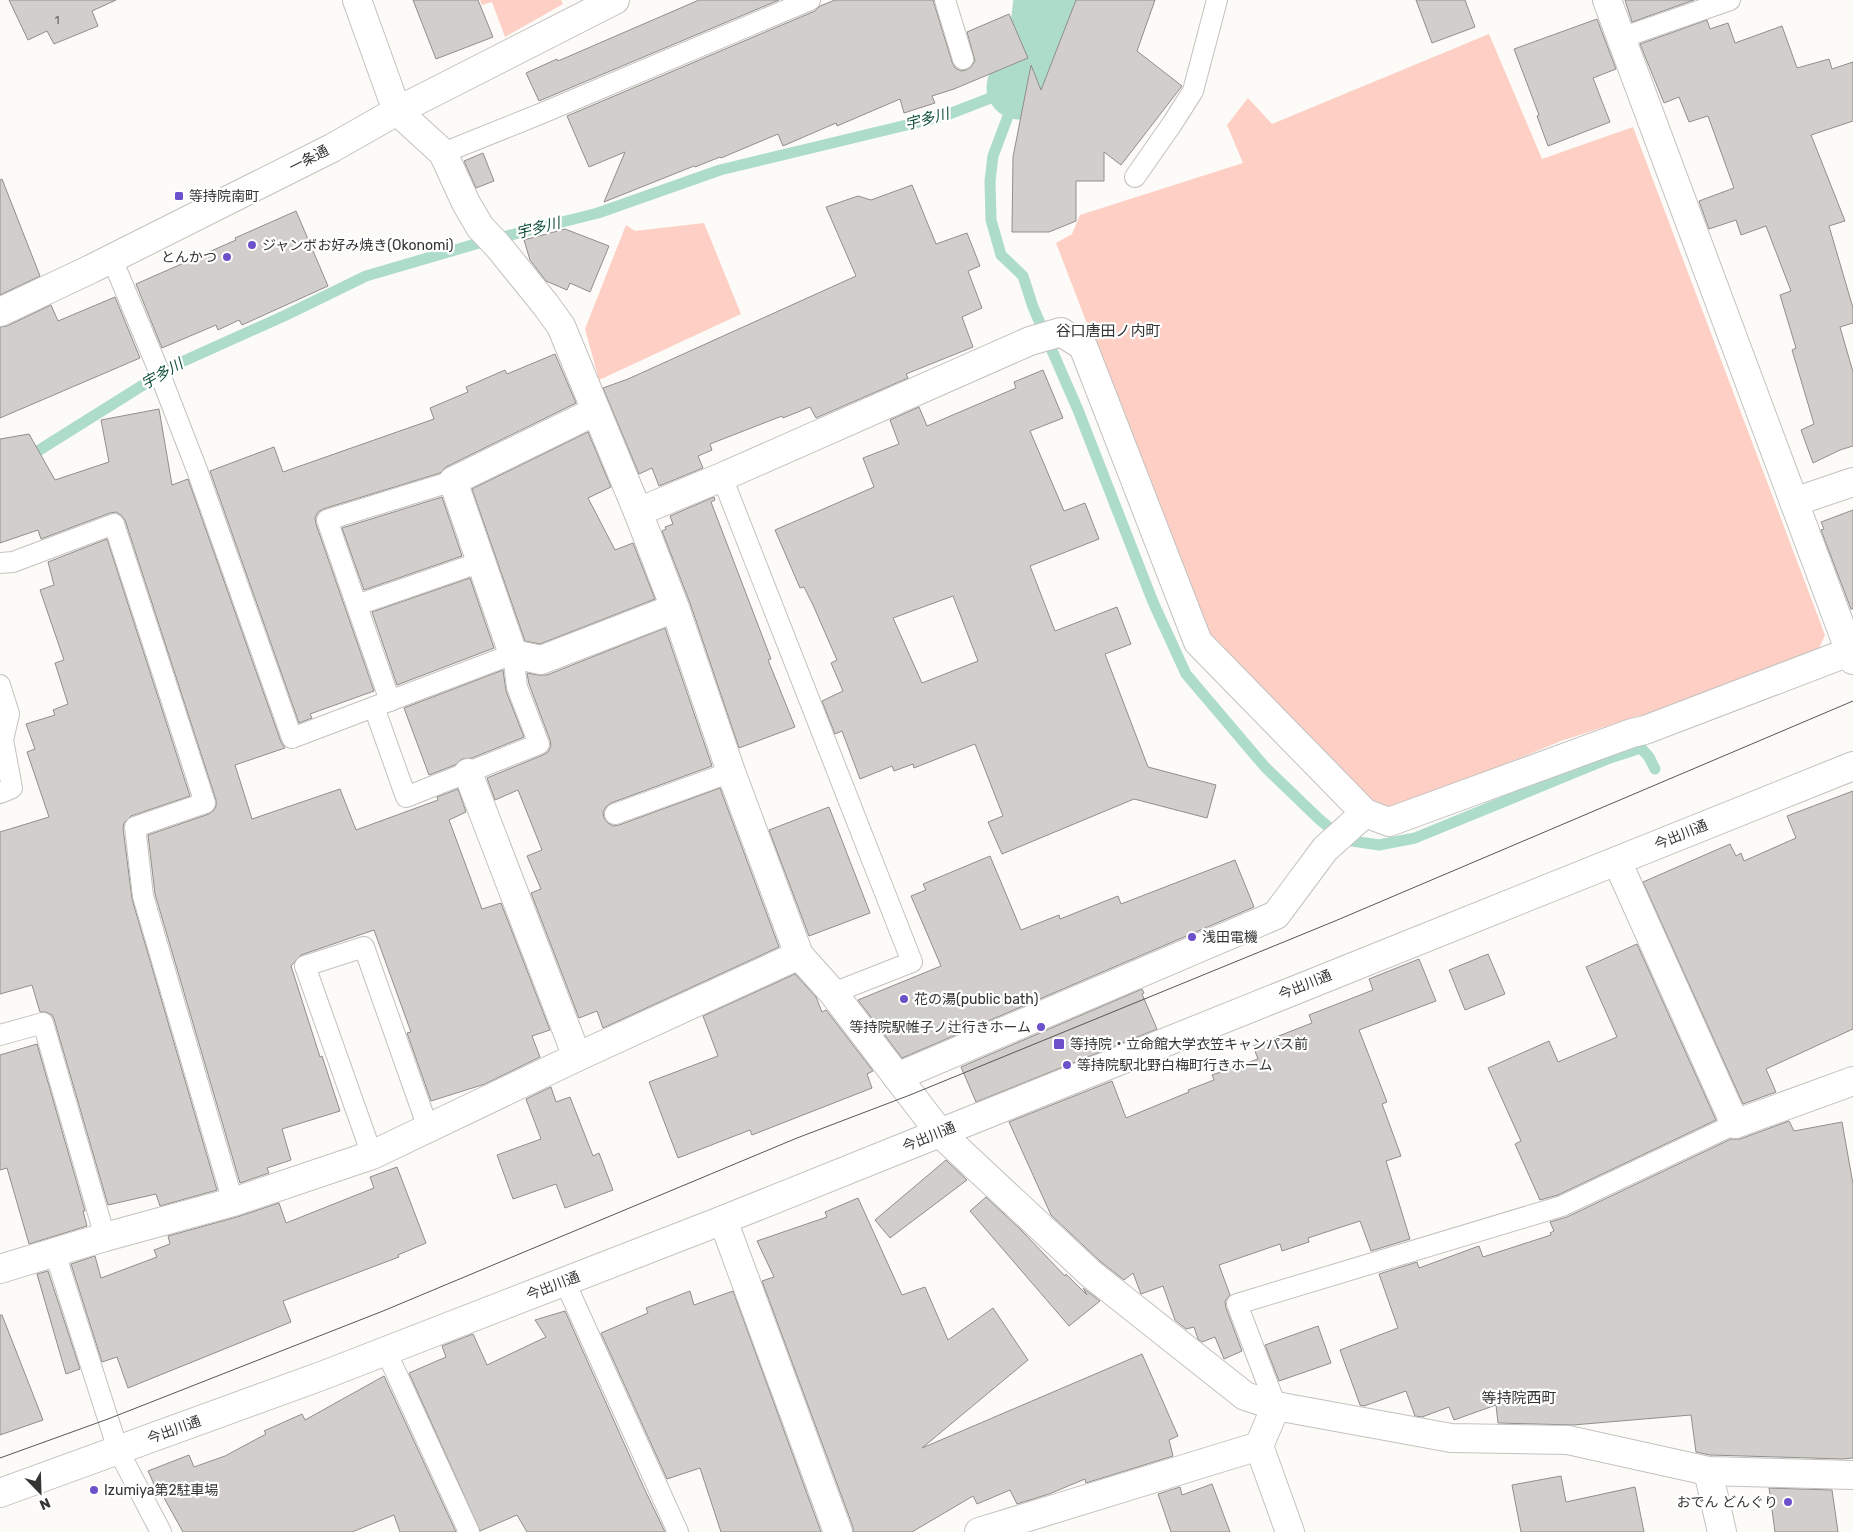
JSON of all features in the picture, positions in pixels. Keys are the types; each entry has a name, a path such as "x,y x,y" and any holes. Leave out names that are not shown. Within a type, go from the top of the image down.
{"street":[{"path":"357,0 397,111 443,153 466,203 489,236 561,326 638,512 675,608 731,772 799,955 833,994 940,1133 1091,1274 1245,1396 1276,1406 1451,1438 1568,1440 1708,1471 1853,1475"},
{"name":"一条通","path":"0,312 332,148 578,8 614,0"},
{"path":"638,512 722,477 1030,341 1061,332 1083,346 1198,642 1357,820 1389,822 1632,733 1851,656 1608,0"},
{"path":"596,411 453,481 512,654 541,660 675,608"},
{"path":"1794,502 1853,482"},
{"name":"今出川通","path":"0,1492 386,1351 565,1282 1853,766"},
{"path":"468,774 577,1057"},
{"path":"897,1077 1276,916 1325,849 1357,820"},
{"path":"1617,860 1735,1124 1853,1081"},
{"path":"1,1264 54,1253 233,1202 372,1155 577,1057 799,955"},
{"path":"723,1220 838,1532"},
{"path":"1276,1406 1259,1446 1290,1532"},
{"path":"979,1532 1259,1446"},
{"path":"1708,1471 1722,1532"}],"lane":[{"path":"443,153 810,0"},
{"path":"945,0 963,59"},
{"path":"1135,177 1193,91 1217,0"},
{"path":"1621,38 1730,0"},
{"path":"112,258 198,470 292,738 382,704 512,654 517,686 539,744 468,774 406,797 382,704 357,605 327,520 453,481"},
{"path":"722,477 912,962 833,994"},
{"path":"0,563 13,562 114,524 205,803 136,827 143,896 233,1202"},
{"path":"357,605 481,562"},
{"path":"0,685 9,714 3,740 12,788 0,793"},
{"path":"615,814 731,772"},
{"path":"372,1155 305,966 364,947 428,1128"},
{"path":"0,1035 43,1023 105,1237"},
{"path":"1276,1406 1237,1304 1562,1206 1735,1124"},
{"path":"54,1253 118,1450 162,1532"},
{"path":"565,1282 678,1532"},
{"path":"386,1351 469,1532"}],"shaded area":[{"path":"480,0 561,0 563,4 505,37 492,2 482,5"},
{"path":"1489,34 1542,159 1633,127 1825,635 1816,655 1660,719 1638,716 1561,741 1390,811 1369,799 1223,665 1203,625 1056,243 1072,234 1080,215 1243,163 1227,125 1248,98 1272,124"},
{"path":"704,223 741,314 599,380 585,329 626,225 635,231"}],"building":[{"path":"9,0 116,0 92,11 98,26 54,44 47,31 28,40"},
{"path":"413,0 478,0 493,37 436,59"},
{"path":"699,0 779,0 539,101 526,73"},
{"path":"835,0 933,0 952,62 955,68 961,71 971,67 975,61 967,32 1009,14 1028,58 954,89 932,96 935,103 904,113 900,99 837,126 836,123 783,146 778,134 721,158 694,166 604,202 625,152 589,167 567,116 815,11 820,6"},
{"path":"1076,0 1155,0 1137,51 1182,86 1121,165 1104,152 1104,181 1076,181 1076,221 1049,232 1012,232 1013,157 1031,65 1041,90"},
{"path":"1416,0 1465,0 1475,27 1432,43"},
{"path":"1625,0 1694,0 1632,22"},
{"path":"1597,19 1616,69 1593,78 1610,122 1548,146 1537,116 1539,115 1514,49"},
{"path":"1707,20 1710,29 1728,23 1735,43 1782,26 1797,68 1829,59 1832,69 1853,62 1853,121 1811,135 1845,221 1829,226 1853,308 1853,323 1840,327 1853,372 1853,446 1813,463 1801,430 1814,424 1792,350 1796,348 1780,295 1791,291 1766,226 1741,235 1736,220 1709,229 1699,201 1734,188 1708,116 1689,122 1679,97 1664,103 1640,44"},
{"path":"483,153 494,181 476,188 464,161"},
{"path":"2,179 40,276 0,295 0,180"},
{"path":"912,185 936,244 967,233 980,266 968,271 982,308 962,317 973,347 906,374 908,378 816,418 810,407 710,444 712,450 698,456 703,468 659,486 652,468 639,474 603,388 628,379 856,276 826,207 858,196 871,200"},
{"path":"296,211 328,286 242,325 239,320 218,330 216,325 162,348 136,284"},
{"path":"565,229 609,246 590,292 570,283 567,290 546,281 530,260 524,240"},
{"path":"115,297 140,358 0,418 0,327 7,326 51,305 58,321"},
{"path":"555,354 576,403 446,467 440,473 318,512 315,518 316,524 374,691 310,714 312,718 299,723 210,471 274,447 283,472 434,419 430,408 468,392 466,387 505,370 507,374"},
{"path":"1043,370 1063,418 1030,431 1064,511 1085,503 1099,539 1030,566 1055,631 1117,607 1131,644 1105,654 1148,767 1216,785 1207,818 1134,799 1002,854 988,822 1003,816 975,744 914,768 913,764 894,771 892,766 860,779 842,731 835,734 822,701 843,691 831,663 837,660 804,587 800,588 775,530 874,487 863,458 899,444 890,420 919,407 927,426 1016,388 1014,382","holes":["953,596 978,661 922,683 893,618"]},
{"path":"159,409 172,485 188,479 281,742 285,748 235,765 252,819 340,789 356,830 438,800 437,797 458,789 466,812 449,820 482,909 501,903 550,1030 532,1036 540,1057 485,1084 431,1101 407,1033 411,1032 374,930 301,955 291,966 320,1057 322,1056 340,1111 282,1129 291,1160 267,1168 269,1173 240,1183 155,894 148,835 209,814 216,806 216,800 125,520 116,512 110,513 41,539 38,530 0,543 0,439 29,434 55,480 109,462 101,420"},
{"path":"588,432 611,487 588,498 615,550 633,543 655,599 540,644 525,641 472,489"},
{"path":"442,497 462,556 364,590 342,528"},
{"path":"714,497 715,500 711,502 771,659 768,660 795,727 739,748 690,603 662,531 666,529 665,527 673,524 670,516"},
{"path":"1853,510 1853,609 1851,609 1821,530 1824,529 1821,522"},
{"path":"107,539 190,796 131,816 124,823 123,828 132,899 217,1190 160,1206 156,1194 108,1205 52,1015 40,1012 32,985 0,994 0,832 49,817 27,752 35,749 26,724 55,715 53,710 68,704 55,663 64,660 40,590 54,585 48,562"},
{"path":"470,578 494,648 397,685 372,612"},
{"path":"665,628 712,766 611,803 603,812 604,818 613,826 619,825 720,788 779,947 603,1028 597,1011 579,1018 531,893 541,889 527,856 542,850 518,790 495,800 487,778 543,755 548,752 551,746 529,684 527,673 547,675"},
{"path":"503,670 506,691 524,737 472,758 462,759 455,765 429,775 404,708"},
{"path":"1853,791 1853,1029 1766,1069 1776,1092 1743,1104 1643,882 1730,844 1736,856 1741,853 1744,861 1796,838 1787,816"},
{"path":"829,807 870,913 809,936 769,830"},
{"path":"990,856 1021,930 1059,915 1060,919 1118,896 1121,904 1235,860 1254,907 902,1058 858,1000 941,966 911,896 926,890 923,884"},
{"path":"1637,944 1716,1120 1558,1195 1540,1200 1515,1144 1521,1141 1488,1068 1549,1041 1558,1062 1617,1037 1586,967"},
{"path":"1488,954 1505,994 1465,1010 1449,970"},
{"path":"1419,959 1436,1001 1359,1030 1387,1102 1382,1104 1401,1156 1386,1161 1410,1239 1371,1251 1360,1221 1308,1238 1309,1242 1282,1251 1280,1244 1219,1265 1230,1295 1225,1301 1226,1308 1242,1351 1224,1359 1215,1337 1202,1342 1198,1339 1194,1327 1186,1329 1175,1320 1163,1286 1141,1294 1133,1273 1124,1280 1101,1262 1051,1215 1009,1122 1112,1081 1126,1118 1214,1080 1212,1075 1258,1059 1253,1046 1312,1023 1309,1015 1373,990 1369,979"},
{"path":"795,974 816,997 822,1012 826,1010 873,1071 867,1074 872,1088 752,1135 750,1130 678,1158 649,1082 718,1056 703,1016"},
{"path":"1142,989 1144,993 1142,994 1157,1029 976,1102 961,1067"},
{"path":"37,1044 85,1211 83,1211 87,1226 29,1244 7,1168 0,1170 0,1055"},
{"path":"551,1087 556,1102 570,1097 593,1156 599,1153 613,1190 565,1208 556,1184 513,1199 497,1155 541,1139 526,1099"},
{"path":"1789,1121 1794,1131 1842,1122 1853,1184 1853,1458 1710,1455 1696,1452 1691,1415 1573,1425 1498,1423 1496,1405 1454,1420 1449,1407 1422,1417 1415,1416 1406,1391 1364,1406 1360,1405 1340,1350 1398,1328 1379,1274 1417,1262 1419,1268 1479,1246 1483,1257 1551,1235 1550,1233 1554,1231 1550,1222 1567,1217 1731,1139 1740,1139"},
{"path":"946,1160 967,1180 890,1238 875,1220"},
{"path":"397,1167 426,1243 398,1255 399,1257 283,1301 291,1322 128,1388 117,1357 102,1362 71,1264 95,1256 101,1278 157,1257 154,1250 170,1244 168,1236 279,1203 286,1223 374,1188 370,1177"},
{"path":"986,1197 1065,1276 1066,1274 1087,1295 1083,1288 1100,1301 1069,1326 970,1211"},
{"path":"858,1198 902,1295 925,1287 948,1340 993,1308 1028,1360 922,1448 1142,1354 1178,1436 1169,1440 1173,1456 1086,1483 1085,1479 1049,1494 1017,1504 1010,1490 977,1504 973,1496 912,1532 853,1532 853,1527 762,1281 774,1277 757,1241 827,1217 825,1212"},
{"path":"48,1271 80,1369 66,1374 37,1274"},
{"path":"690,1291 694,1305 733,1291 821,1532 721,1532 700,1468 667,1479 601,1333 648,1313 646,1308"},
{"path":"565,1311 665,1532 527,1532 517,1515 480,1531 409,1373 446,1357 442,1346 473,1334 487,1365 546,1337 535,1320"},
{"path":"0,1315 2,1315 43,1420 0,1435"},
{"path":"1318,1326 1331,1363 1279,1381 1265,1345"},
{"path":"384,1376 456,1532 400,1532 394,1515 352,1532 183,1532 163,1496 160,1497 148,1471 189,1455 194,1467 225,1456 266,1434 264,1431 302,1414 305,1420"},
{"path":"1561,1476 1566,1502 1635,1487 1644,1532 1521,1532 1512,1485"},
{"path":"1212,1484 1230,1532 1171,1532 1158,1494 1180,1487 1182,1495"},
{"path":"1769,1488 1832,1490 1838,1532 1775,1532"}],"waterway":[{"name":"宇多川","path":"1019,87 1041,43 1046,0"},
{"path":"1019,87 993,156 990,181 991,220 1001,255 1023,276 1033,307 1078,410 1153,602 1186,674 1265,767 1331,829 1352,841 1379,845 1415,838 1610,758 1641,748 1649,757 1655,769"},
{"name":"宇多川","path":"0,473 175,365 284,316 366,276 479,243 598,213 720,170 944,116 1019,87"}],"tram line":[{"path":"0,1458 108,1419 383,1311 797,1138 910,1095 1335,921 1853,701"}],"place":[{"name":"等持院南町","path":"179,196"},
{"name":"ジャンボお好み焼き(Okonomi)","path":"252,245"},
{"name":"とんかつ","path":"227,257"},
{"name":"浅田電機","path":"1192,937"},
{"name":"花の湯(public bath)","path":"904,999"},
{"name":"等持院駅帷子ノ辻行きホーム","path":"1041,1027"},
{"name":"等持院・立命館大学衣笠キャンパス前","path":"1059,1044"},
{"name":"等持院駅北野白梅町行きホーム","path":"1067,1065"},
{"name":"Izumiya第2駐車場","path":"94,1490"},
{"name":"おでん どんぐり","path":"1788,1502"}],"district":[{"name":"谷口唐田ノ内町","path":"1108,331"},
{"name":"等持院西町","path":"1519,1398"}]}
